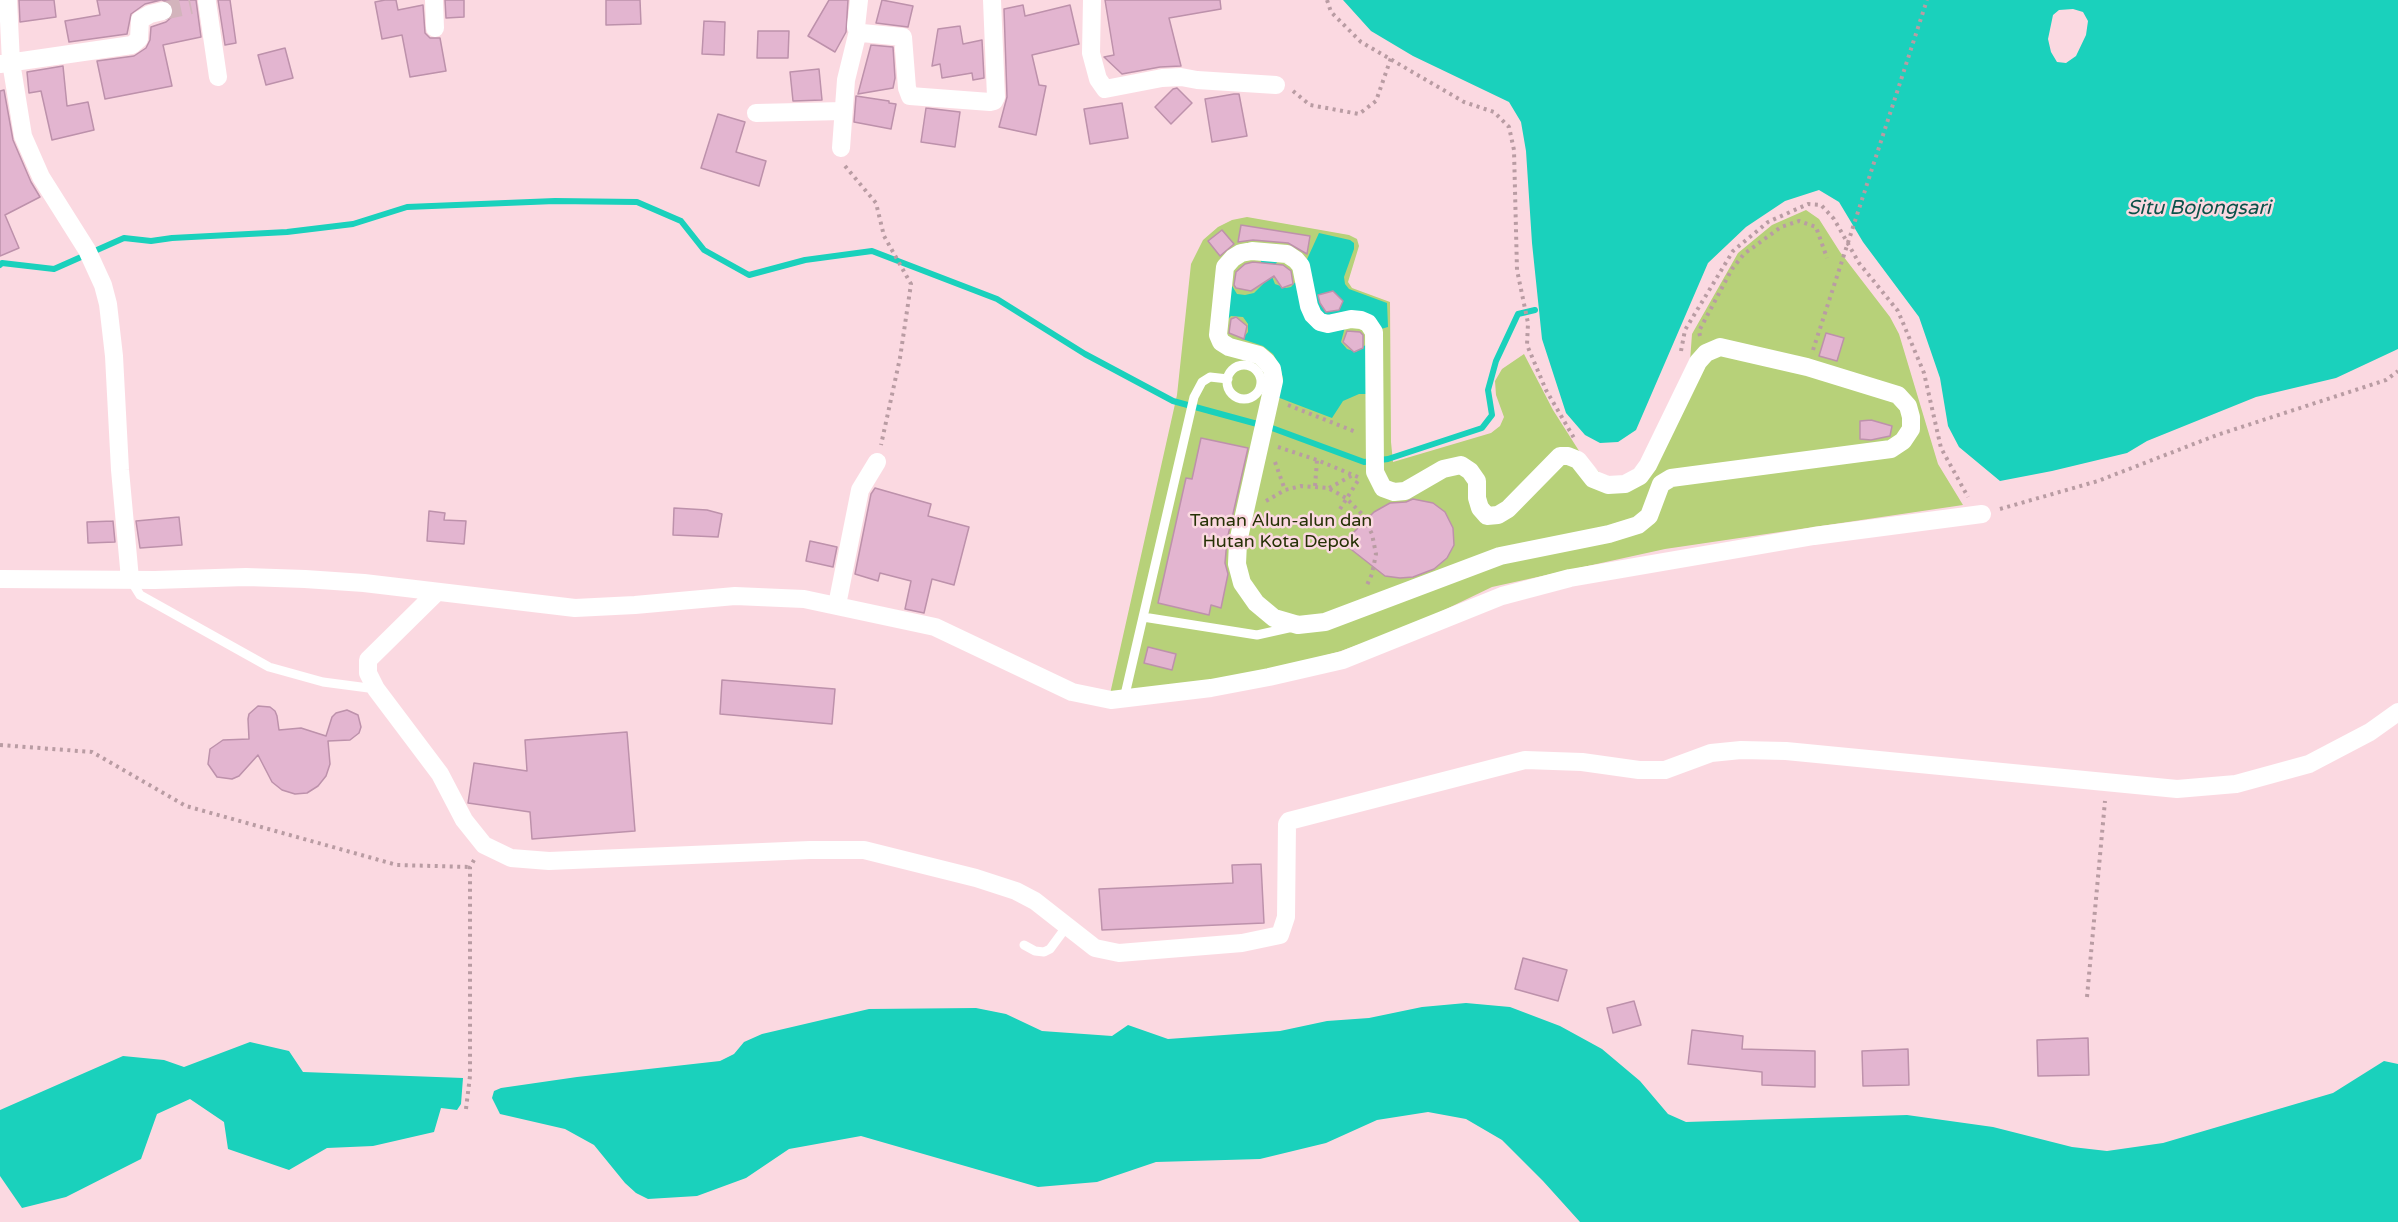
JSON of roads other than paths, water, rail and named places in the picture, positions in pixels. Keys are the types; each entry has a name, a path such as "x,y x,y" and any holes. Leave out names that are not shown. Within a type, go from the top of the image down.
{"street":[{"path":"8,0 5,63 27,149 90,258 103,285 111,322 119,459 130,579"},
{"path":"434,0 435,28"},
{"path":"841,148 848,64 858,31 856,27 859,0"},
{"path":"858,31 903,37 907,88 910,96 990,102 996,97 992,0"},
{"path":"1092,0 1091,53 1098,80 1105,89 1162,78 1181,77 1276,85"},
{"path":"204,2 218,76"},
{"path":"5,63 132,45 139,39 140,20 150,14 163,11"},
{"path":"756,113 843,111"},
{"path":"1252,251 1287,254 1301,266 1309,306 1313,315 1320,322 1328,324 1351,319 1368,323 1374,332 1375,438 1371,477 1383,488 1394,492 1406,491 1443,469 1461,465 1470,471 1477,481 1477,498 1480,508 1487,516 1497,515 1508,509 1560,456 1578,460 1593,479 1608,485 1625,484 1640,476 1648,465 1698,363 1706,353 1720,347 1807,367 1898,395 1908,406 1911,429 1903,441 1891,449 1671,477 1661,484 1649,516 1638,525 1609,534 1500,556 1325,622 1298,625 1274,618 1256,603 1242,583 1237,564 1244,517 1264,442 1274,381 1272,369 1259,355 1229,347 1221,342 1218,335 1225,267 1241,253 1252,251"},
{"path":"837,605 860,490 877,462"},
{"path":"0,579 257,577 364,583 575,608 608,608 756,595 804,599 934,627 1072,692 1090,698 1111,700 1211,688 1343,660 1502,596 1570,578 1814,536 1982,514"},
{"path":"436,593 368,660 368,673 376,689 440,774 464,820 484,845 511,858 549,861 864,850 1007,888 1035,901 1095,948 1119,953 1242,943 1280,935 1286,917 1287,824 1289,821 1525,760 1582,762 1639,770 1665,770 1711,753 1740,750 1786,750 2177,789 2236,784 2308,764 2370,732 2398,712"}],"lane":[{"path":"1124,699 1194,397 1202,382 1210,377 1228,379"},
{"path":"130,579 140,595 269,667 322,682 376,689"},
{"path":"1143,617 1257,635 1298,625"},
{"path":"1023,945 1035,951 1044,952 1050,949 1067,926"}],"water":[{"name":"Situ Bojongsari","path":"1343,0 2398,0 2398,349 2336,378 2256,397 2147,441 2127,453 2000,481 1959,447 1948,426 1940,378 1919,317 1863,242 1839,202 1819,190 1785,201 1746,227 1708,263 1636,430 1618,442 1600,443 1585,435 1566,413 1542,339 1532,243 1526,151 1521,122 1509,102 1413,56 1371,31","holes":["2073,9 2083,12 2088,21 2086,35 2076,56 2066,63 2057,62 2051,52 2048,39 2053,15 2059,10"]},
{"path":"1319,233 1354,243 1344,277 1345,284 1349,289 1387,303 1388,327 1381,329 1349,312 1341,342 1347,349 1356,352 1368,343 1369,394 1359,394 1343,401 1332,418 1277,397 1283,379 1280,366 1273,354 1263,346 1242,339 1248,332 1248,324 1243,317 1231,316 1225,322 1229,281 1237,294 1254,293 1263,284 1266,274 1260,259 1279,260 1272,268 1271,274 1275,284 1286,288 1291,287 1298,279"},
{"path":"1466,1003 1510,1007 1560,1026 1602,1049 1640,1081 1668,1114 1686,1122 1907,1115 1993,1127 2072,1147 2107,1151 2163,1143 2333,1093 2384,1061 2398,1064 2398,1222 1580,1222 1502,1140 1466,1119 1428,1112 1377,1120 1326,1143 1260,1159 1156,1162 1097,1182 1038,1187 861,1136 789,1149 746,1178 697,1196 648,1199 636,1193 625,1183 594,1145 565,1129 500,1114 492,1098 494,1091 501,1088 720,1061 734,1054 744,1042 762,1034 869,1009 976,1008 1006,1014 1042,1031 1112,1036 1128,1025 1168,1039 1280,1031 1327,1021 1369,1018 1422,1007"},
{"path":"250,1042 289,1051 303,1072 463,1078 461,1104 457,1110 441,1108 434,1132 373,1146 327,1148 289,1170 228,1149 224,1122 190,1099 157,1114 141,1159 66,1197 22,1208 0,1176 0,1110 123,1056 164,1060 184,1067"}],"waterway":[{"path":"0,265 2,263 54,269 124,238 151,241 287,232 353,224 407,207 555,201 637,202 681,221 704,250 749,275 805,260 872,251 997,299 1085,354 1173,401 1272,428 1364,462 1388,459 1482,428 1492,415 1488,390 1496,361 1518,314 1535,310"}],"tunnel":[{"path":"163,11 191,5"}],"park label":[{"name":"Taman Alun-alun dan Hutan Kota Depok","path":"1281,531"}]}
